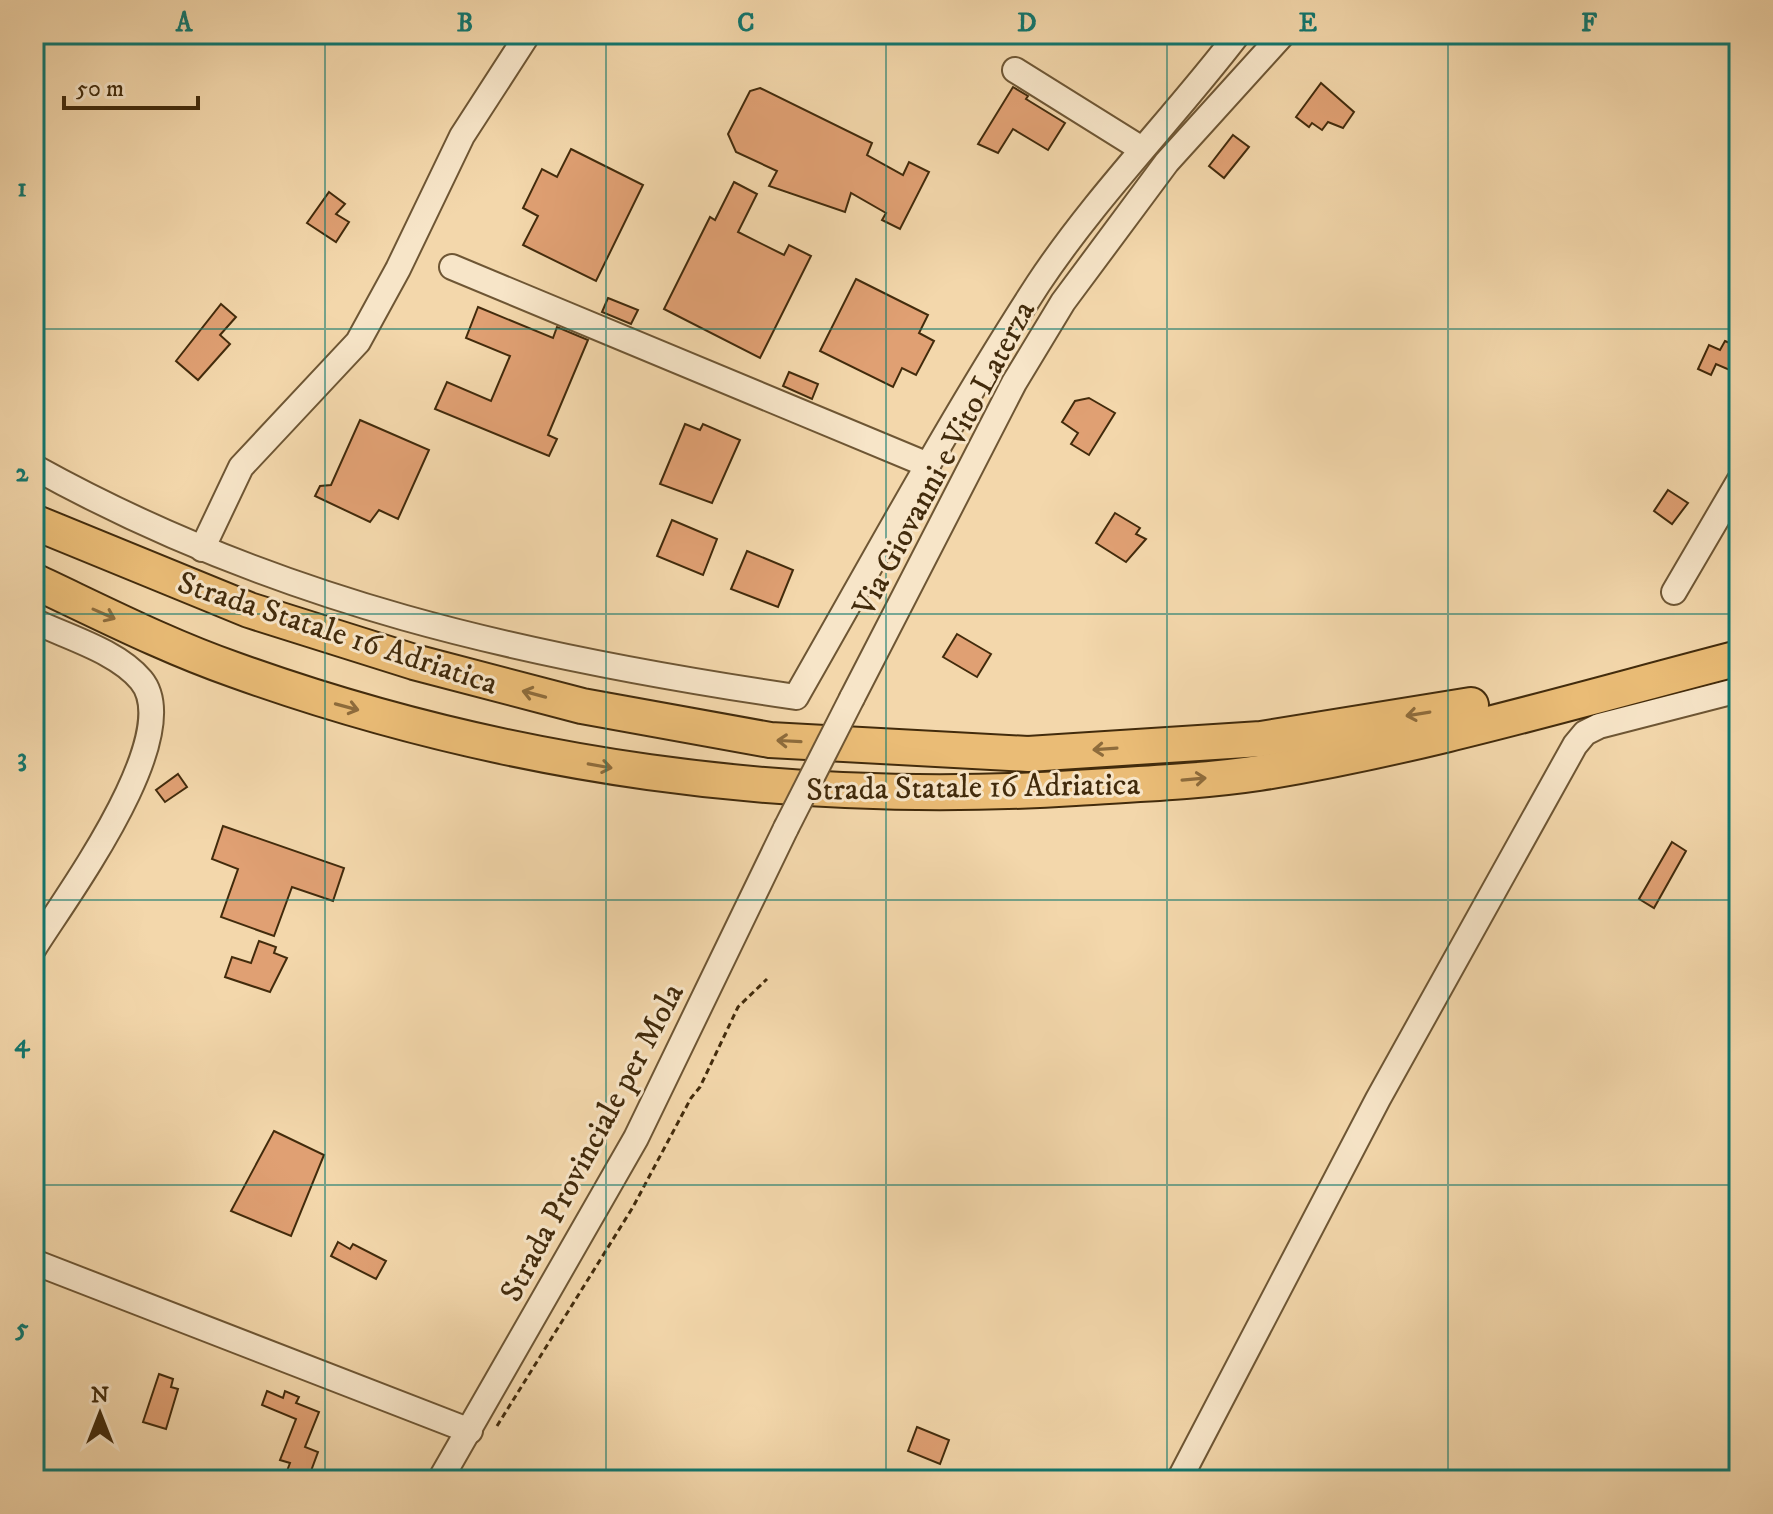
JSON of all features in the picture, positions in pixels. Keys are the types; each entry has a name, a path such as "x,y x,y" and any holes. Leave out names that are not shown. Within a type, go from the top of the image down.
{"highway":[{"name":"Strada Statale 16 Adriatica","path":"34,522 249,610 414,662 582,706 770,740 1028,754 1261,739 1460,707 1739,637"},
{"name":"Strada Statale 16 Adriatica","path":"34,581 230,668 324,701 498,747 698,780 814,791 1020,792 1256,773 1363,752 1739,658"}],"street":[{"path":"202,549 241,467 358,342 398,269 462,136 528,34"},
{"path":"34,467 202,549 374,612 479,640 667,678 796,697 928,465 1039,283 1140,148 1201,82 1238,34"},
{"name":"Via Giovanni e Vito Laterza","path":"786,828 1014,383 1063,302 1167,162 1282,34"},
{"path":"1015,70 1140,148"},
{"path":"452,267 928,465"},
{"path":"1674,592 1739,481"},
{"path":"34,621 122,664 142,681 150,698 138,775 122,809 34,948"},
{"path":"1179,1480 1378,1099 1575,745 1585,733 1599,726 1739,690"},
{"name":"Strada Provinciale per Mola","path":"440,1480 636,1138 786,828"},
{"path":"34,1262 470,1431"}],"path":[{"path":"470,1431 494,1428 505,1417 633,1207 691,1098 700,1087 738,1007 767,979"}],"building":[{"path":"1321,83 1354,112 1343,128 1328,122 1322,130 1312,123 1309,127 1296,117"},
{"path":"1013,87 1028,96 1026,99 1065,123 1048,150 1013,129 998,153 978,144"},
{"path":"760,88 872,143 867,155 903,175 909,162 929,172 900,229 882,220 886,213 851,193 845,212 769,186 777,171 736,152 728,134 750,91"},
{"path":"1233,135 1249,147 1224,178 1209,166"},
{"path":"571,149 643,185 596,281 523,245 538,216 523,208 542,169 557,177"},
{"path":"734,182 757,194 738,232 784,255 789,245 811,256 760,358 664,309 710,217 715,220"},
{"path":"329,192 345,204 336,214 349,222 336,242 307,223"},
{"path":"856,279 928,315 919,333 934,341 916,375 902,368 893,387 820,351"},
{"path":"608,298 638,310 631,324 602,312"},
{"path":"221,304 236,317 220,335 230,344 198,380 176,361"},
{"path":"478,307 553,338 557,327 588,340 548,435 557,439 549,456 435,409 447,382 491,401 510,356 466,338"},
{"path":"1725,341 1739,347 1739,374 1716,364 1711,375 1698,369 1709,345 1720,350"},
{"path":"789,372 818,384 812,399 783,386"},
{"path":"1089,398 1115,413 1089,455 1071,444 1078,433 1062,422 1075,401"},
{"path":"360,420 429,450 398,519 379,510 370,522 315,496 320,486 331,485"},
{"path":"685,424 700,430 703,424 740,440 712,503 660,484"},
{"path":"1668,490 1688,503 1672,524 1654,511"},
{"path":"1115,513 1140,528 1136,534 1146,539 1126,562 1096,543"},
{"path":"672,520 717,539 703,575 657,556"},
{"path":"747,551 793,570 778,607 731,589"},
{"path":"957,634 991,654 977,677 943,657"},
{"path":"178,774 187,787 165,802 156,790"},
{"path":"223,826 344,868 333,901 292,887 274,936 221,917 238,869 212,859"},
{"path":"1672,842 1686,851 1654,908 1639,899"},
{"path":"259,941 276,947 274,953 287,958 270,992 225,977 232,957 251,963"},
{"path":"274,1131 324,1155 291,1236 231,1211"},
{"path":"338,1242 350,1249 353,1244 386,1261 376,1279 331,1256"},
{"path":"159,1374 173,1379 171,1387 178,1389 166,1429 143,1422"},
{"path":"267,1391 283,1398 285,1391 299,1397 296,1403 319,1412 305,1447 318,1452 308,1479 287,1471 290,1463 280,1460 296,1419 262,1405"},
{"path":"917,1427 949,1440 940,1464 908,1451"}]}
